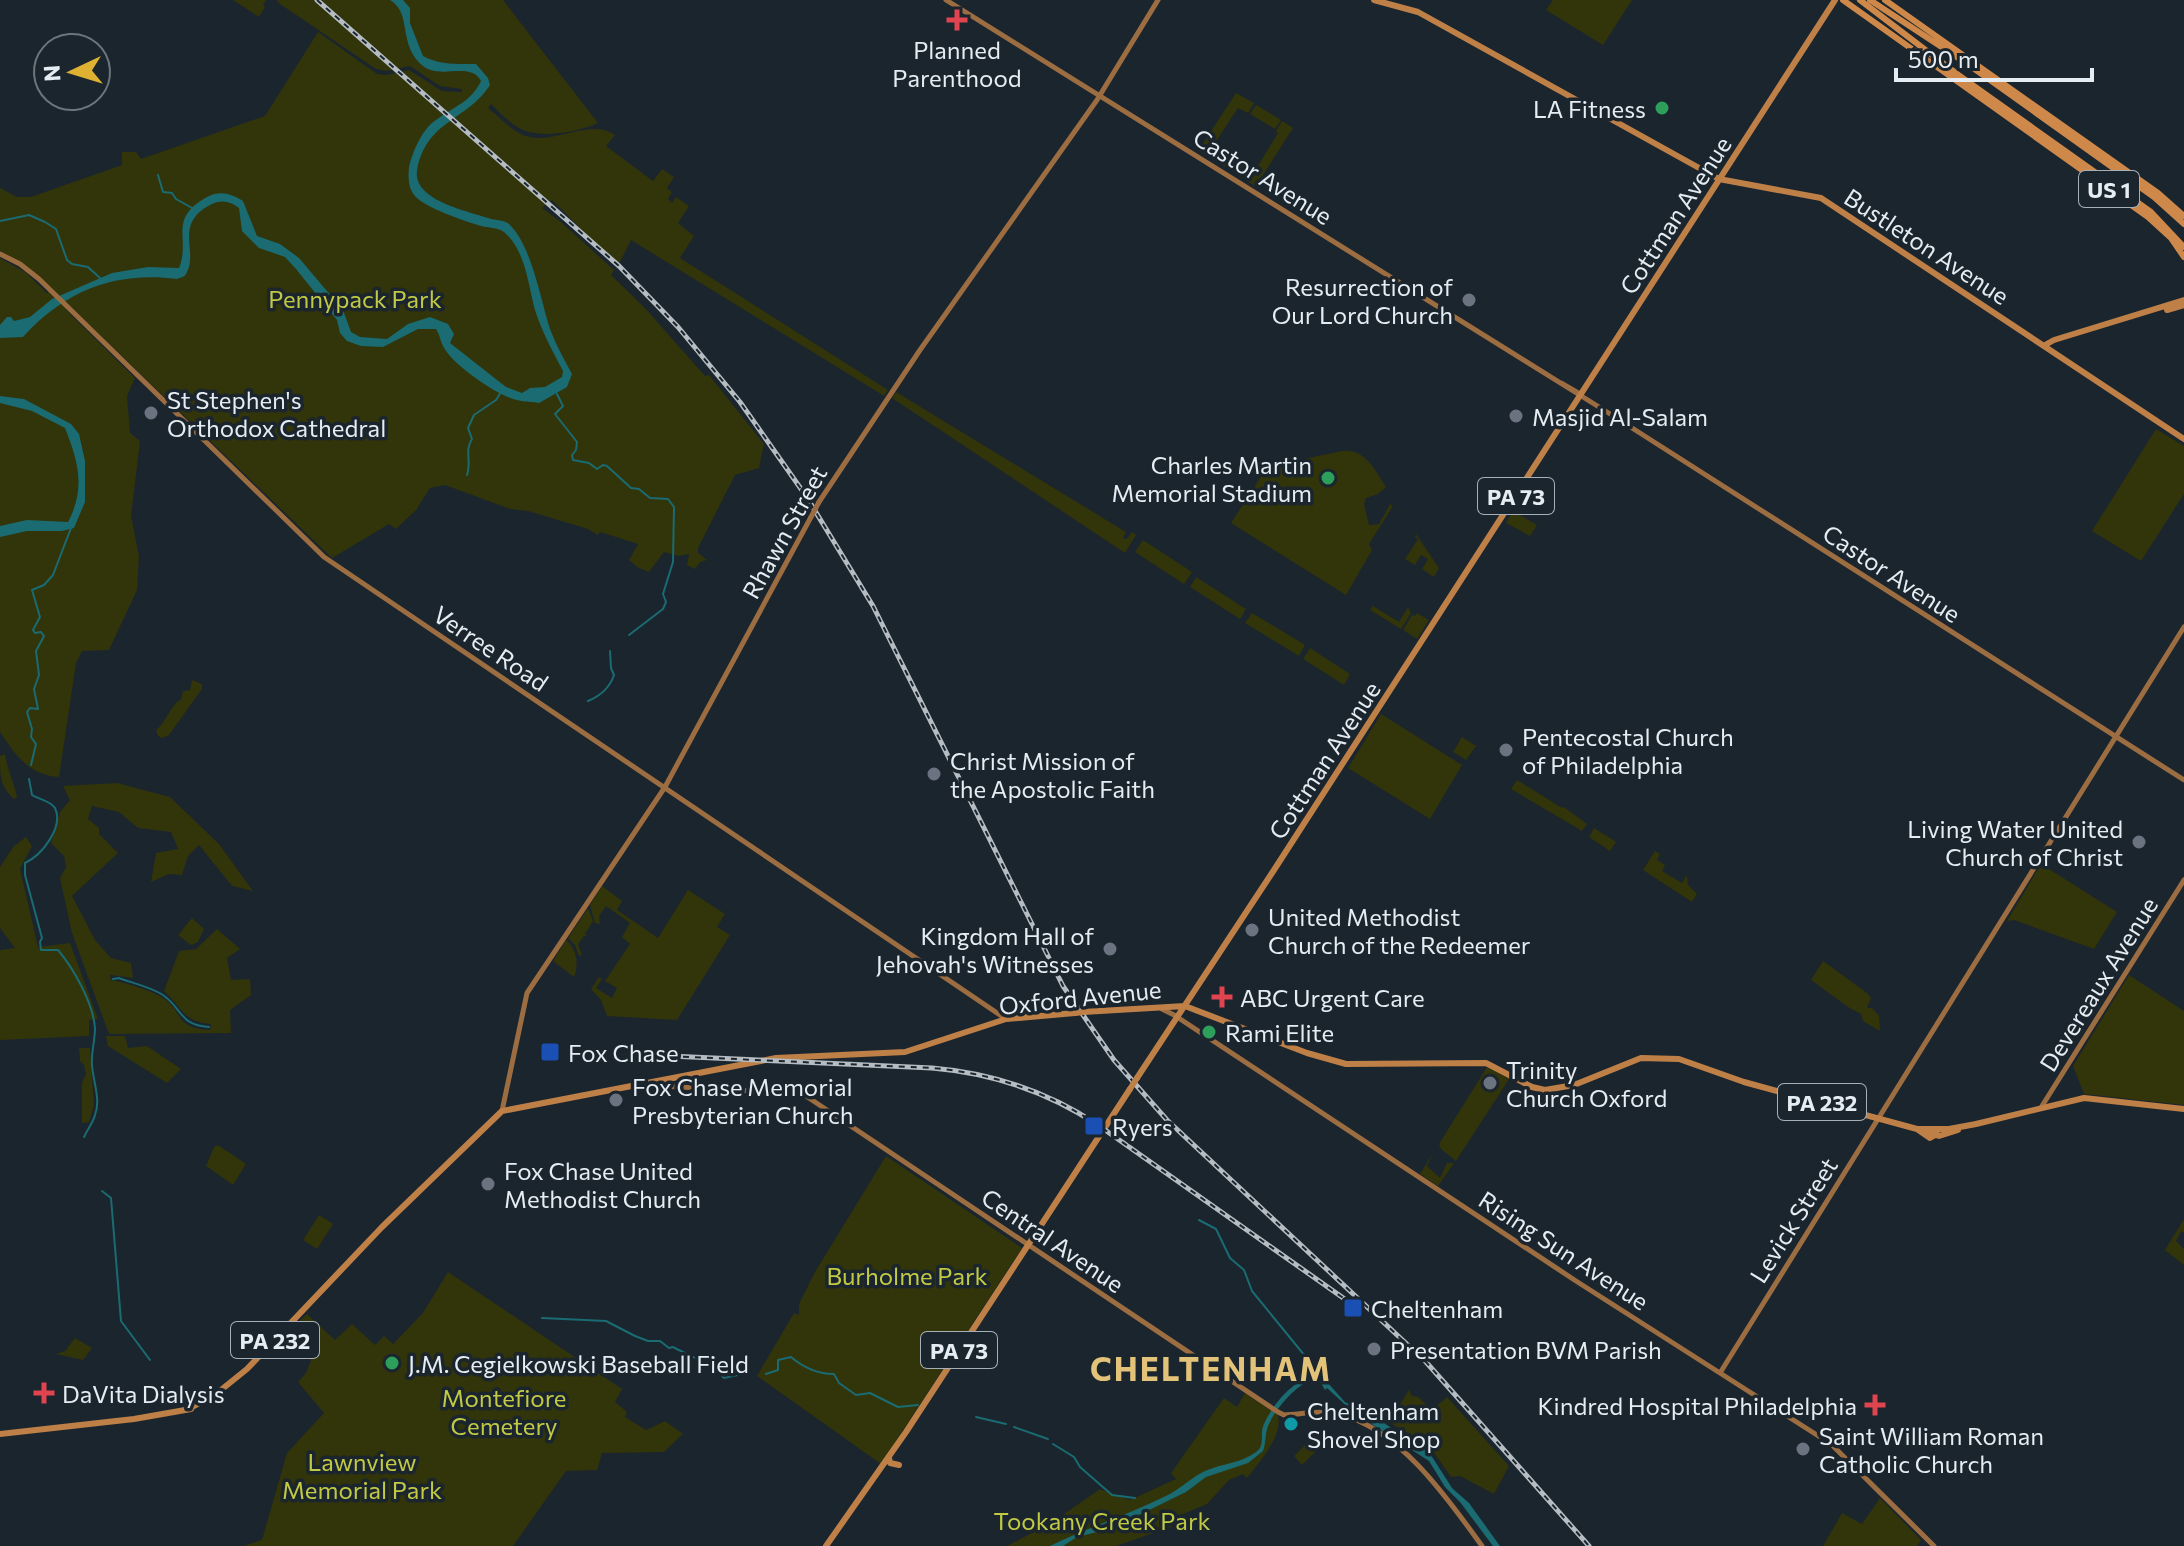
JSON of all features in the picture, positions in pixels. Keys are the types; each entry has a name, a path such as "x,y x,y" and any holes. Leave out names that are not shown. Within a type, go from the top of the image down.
{"highway":[{"name":"US 1","path":"1843,0 2153,221 2184,257"},
{"name":"US 1","path":"1860,0 2151,212 2184,247"},
{"name":"US 1","path":"1870,0 2154,197 2184,224"},
{"name":"US 1","path":"1885,0 2158,193 2184,216"},
{"path":"1912,19 1935,43"},
{"path":"1969,89 2002,106"}],"main road":[{"name":"Castor Avenue","path":"946,0 1561,383 2184,780"},
{"name":"Rhawn Street","path":"502,1111 527,993 665,787 819,502 917,353 1099,96 1158,0"},
{"name":"Bustleton Avenue","path":"1374,0 1418,12 1719,179 1821,198 2184,439"},
{"name":"Cottman Avenue","path":"826,1546 891,1455 1178,1017 1835,0"},
{"name":"Verree Road","path":"0,254 20,264 53,293 324,557 1006,1019"},
{"path":"2045,345 2184,303"},
{"name":"Levick Street","path":"1720,1373 2184,627"},
{"name":"Devereaux Avenue","path":"2042,1106 2184,880"},
{"name":"Oxford Avenue","path":"502,1111 776,1058 905,1052 1006,1019 1185,1006 1318,1057 1349,1065 1486,1063 1532,1087 1545,1090 1574,1085 1641,1058 1679,1059 1744,1082 1879,1117 1921,1130 1932,1137 2071,1099 2094,1098 2184,1109"},
{"name":"Rising Sun Avenue","path":"1156,1007 1178,1017 1576,1281 1838,1450 1934,1546"},
{"path":"664,1080 665,1084 676,1087"},
{"path":"639,1085 676,1087"},
{"name":"Central Avenue","path":"676,1087 803,1094 1278,1412 1327,1412 1370,1428 1419,1466 1482,1546"},
{"name":"PA 232","path":"0,1433 134,1419 211,1402 237,1382 387,1225 502,1111"},
{"name":"Oxford Avenue","path":"1921,1130 1976,1124"},
{"path":"1932,1137 1956,1127"},
{"path":"891,1455 890,1463 899,1465"}],"green space":[{"path":"233,0 266,0 259,17"},
{"name":"Pennypack Park","path":"278,0 503,0 598,123 570,131 539,134 517,127 491,104 488,108 518,132 534,138 593,129 615,135 606,146 653,181 662,169 674,177 667,188 672,192 668,199 672,203 676,197 689,206 678,223 694,236 680,258 888,390 884,396 631,240 618,266 552,200 542,208 614,270 611,275 645,308 705,376 709,375 764,444 759,468 735,475 698,548 698,553 707,560 700,562 695,569 687,565 689,554 678,556 664,552 649,572 629,560 638,544 600,532 598,535 588,529 528,511 510,509 445,485 430,488 416,510 396,529 389,524 332,558 71,307 65,309 135,378 127,396 130,433 140,441 131,516 139,556 137,590 109,650 82,651 76,663 59,777 39,772 24,763 0,732 0,258 25,272 47,293 53,290 28,267 0,251 0,188 17,197 31,197 122,165 122,152 136,152 141,159 265,116 318,32 377,74 409,70 442,91 462,92 462,89 440,86 410,66 387,71 376,69"},
{"path":"1553,0 1632,0 1603,45 1546,10"},
{"path":"1236,93 1254,103 1248,113 1238,108 1207,155 1198,151"},
{"path":"1256,105 1281,120 1275,129 1250,114"},
{"path":"1282,121 1293,128 1258,188 1248,182"},
{"path":"1216,144 1216,149 1249,167 1248,170 1252,172 1247,180 1209,157"},
{"path":"896,392 1126,532 1123,538 1127,539 1132,532 1136,535 1125,553 892,398"},
{"path":"2156,429 2184,446 2184,494 2141,561 2092,531"},
{"path":"1342,451 1363,457 1386,487 1366,498 1364,504 1369,525 1379,524 1390,504 1393,506 1369,544 1372,550 1346,595 1231,523 1267,467"},
{"path":"1514,509 1537,525 1530,536 1506,523"},
{"path":"1416,534 1439,568 1434,577 1422,569 1428,559 1421,555 1415,565 1405,559 1418,539"},
{"path":"1143,540 1192,572 1184,584 1135,552"},
{"path":"1196,577 1246,609 1240,619 1190,587"},
{"path":"1373,606 1399,622 1408,607 1411,613 1401,629 1370,610"},
{"path":"1252,613 1305,645 1299,656 1245,623"},
{"path":"1417,613 1429,620 1417,639 1403,630 1412,615"},
{"path":"1310,648 1350,674 1344,685 1303,659"},
{"path":"192,680 202,684 202,689 169,735 158,736 156,730 181,699 183,691 190,690"},
{"path":"1381,714 1462,765 1430,819 1348,768"},
{"path":"1462,737 1476,746 1466,760 1453,752"},
{"path":"5,754 17,797 14,799 6,790 0,770 0,756"},
{"path":"1517,780 1587,824 1582,831 1511,789"},
{"path":"117,783 170,797 219,844 253,891 232,886 199,845 188,856 182,875 169,874 151,882 156,853 178,849 171,832 138,828 119,812 92,806 88,819 118,853 72,896 95,940 111,958 131,963 133,978 110,975 111,980 160,996 168,1001 184,1022 198,1029 210,1030 211,1024 195,1021 184,1014 164,991 179,951 196,949 217,929 240,949 227,958 231,980 250,979 251,995 230,1010 231,1033 109,1034 72,933 60,878 66,867 64,856 51,843 60,812 70,800 63,786"},
{"path":"1594,828 1616,842 1610,851 1589,837"},
{"path":"26,837 32,846 20,869 38,947 70,943 98,1019 89,1020 89,1036 0,1040 0,950 15,948 0,928 0,867 14,846"},
{"path":"1655,851 1660,854 1657,860 1665,865 1662,871 1682,883 1687,875 1688,885 1697,894 1692,902 1643,870"},
{"path":"2041,864 2117,912 2094,949 2014,920 2007,921"},
{"path":"602,886 622,901 617,910 658,938 688,890 725,914 717,927 730,935 677,1020 607,1016 601,1000 591,989 599,977 602,979 596,988 612,998 617,988 605,981 630,944 622,937 630,923 606,906 599,916 600,924 595,923 590,905"},
{"path":"588,908 593,921 585,934 587,936 578,944 582,955 579,956 568,938"},
{"path":"192,918 204,929 198,942 191,945 178,935"},
{"path":"566,940 576,957 574,977 553,961"},
{"path":"1823,961 1867,993 1871,998 1867,1008 1872,1008 1879,1016 1880,1031 1811,980"},
{"path":"2129,975 2184,1011 2184,1105 2084,1094 2073,1066"},
{"path":"106,1036 125,1036 128,1048 147,1046 181,1069 167,1083 108,1046"},
{"path":"79,1048 90,1048 94,1105 89,1122 82,1123 82,1083 86,1074 80,1061"},
{"path":"1487,1067 1509,1079 1456,1161 1439,1144"},
{"path":"218,1145 246,1164 233,1185 206,1166 214,1147"},
{"path":"1433,1153 1427,1166 1440,1178 1447,1163 1454,1163 1438,1186 1420,1174"},
{"name":"Burholme Park","path":"886,1156 1022,1248 881,1464 757,1376 794,1313 799,1315 799,1304 815,1272"},
{"path":"319,1215 333,1224 317,1249 303,1240"},
{"path":"2184,1219 2184,1233 2181,1231 2176,1241 2184,1249 2184,1265 2165,1250"},
{"path":"448,1272 622,1389 615,1402 627,1412 625,1417 646,1430 665,1421 683,1434 664,1452 602,1453 597,1470 566,1471 513,1546 243,1546 262,1540 287,1453 324,1413 298,1382 311,1360 285,1335 307,1314 335,1340 352,1324 375,1345 384,1336 393,1344 423,1313"},
{"path":"75,1338 92,1348 83,1360 56,1354 65,1351"},
{"path":"1409,1390 1412,1396 1418,1397 1432,1410 1447,1397 1509,1466 1494,1494 1460,1476 1451,1477 1430,1447 1389,1422"},
{"name":"Tookany Creek Park","path":"1245,1393 1278,1415 1274,1440 1247,1478 1243,1474 1229,1480 1207,1504 1174,1518 1176,1525 1116,1546 1007,1546 1051,1523 1100,1489 1130,1500 1176,1479 1171,1473 1224,1398 1237,1407"},
{"path":"1308,1442 1317,1450 1302,1465 1294,1456"},
{"path":"1880,1498 1921,1540 1917,1546 1823,1546 1842,1513 1862,1524"}],"water":[{"path":"390,0 403,0 410,8 410,23 423,56 455,64 476,64 488,78 490,85 481,97 429,141 417,171 418,181 423,190 443,203 511,226 525,247 550,329 572,374 567,387 539,403 508,397 462,368 447,353 436,329 418,329 383,347 361,346 347,341 340,333 337,320 296,269 285,257 259,248 242,231 239,208 225,202 210,205 199,212 193,221 189,238 190,264 183,277 132,278 92,288 56,307 23,337 0,338 0,325 7,317 14,321 30,317 52,299 112,273 148,267 179,268 183,248 182,230 187,213 207,197 221,193 243,201 257,236 280,244 299,258 343,310 351,332 360,337 387,339 408,324 430,317 448,324 454,334 450,343 506,387 522,393 530,388 545,387 562,377 563,371 535,310 522,258 511,240 499,229 481,226 420,201 411,190 409,167 422,135 431,124 467,99 481,81 470,72 430,70 423,66 410,49 401,13"},
{"path":"0,396 24,399 71,424 79,434 85,461 85,502 74,528 27,531 0,537 0,526 27,520 68,522 77,498 78,475 65,428 32,411 0,403"},
{"path":"1317,1376 1327,1382 1345,1402 1429,1452 1452,1488 1469,1503 1500,1546 1493,1546 1445,1487 1429,1461 1353,1412 1313,1379 1293,1392 1281,1405 1268,1426 1263,1451 1248,1463 1206,1477 1186,1492 1105,1530 1077,1537 1063,1546 1050,1546 1168,1495 1205,1471 1256,1452 1261,1446 1264,1424 1273,1408 1292,1387"}],"waterway":[{"path":"158,175 163,192 172,193 176,199 194,209"},
{"path":"0,221 29,215 45,222 56,229 67,260 88,267 100,278"},
{"path":"467,475 472,439 468,428 474,415 496,400 501,392"},
{"path":"557,394 563,406 555,414 577,442 573,460 589,463 597,469 607,466 631,488 639,489 650,498 668,499 674,507 673,562 663,594 666,602 663,609 629,635"},
{"path":"31,765 36,744 31,737 27,712 30,708 38,709 34,689 39,675 36,651 44,636 33,630 40,617 32,590 44,585 53,575 71,528"},
{"path":"588,701 604,691 614,675 610,651"},
{"path":"29,779 32,795 48,802 57,815 50,840 25,863 25,875 42,938 41,950 58,950 64,958 87,997 95,1028 92,1060 97,1109 84,1137"},
{"path":"113,979 119,978 158,992 187,1020 209,1027"},
{"path":"102,1191 111,1198 121,1321 150,1360"},
{"path":"1199,1220 1216,1229 1230,1258 1244,1270 1252,1291 1319,1377"},
{"path":"542,1318 606,1321 635,1336 673,1347 707,1364 724,1378 738,1375"},
{"path":"766,1374 778,1370 778,1360 791,1357 811,1370 834,1374 839,1383 856,1395 870,1393 898,1407 918,1405"},
{"path":"976,1417 1006,1424"},
{"path":"1014,1427 1048,1439"},
{"path":"1053,1444 1074,1457 1080,1467 1112,1495 1135,1498"}],"railway":[{"path":"317,0 619,266 678,327 740,402 806,496 873,606 1063,986 1114,1060 1167,1120 1426,1362 1589,1546"},
{"path":"647,1055 932,1068 976,1074 1019,1086 1059,1103 1098,1125 1356,1307"}],"place":[{"name":"Planned Parenthood","path":"957,20"},
{"name":"LA Fitness","path":"1662,108"},
{"name":"Resurrection of Our Lord Church","path":"1469,300"},
{"name":"St Stephen's Orthodox Cathedral","path":"151,413"},
{"name":"Masjid Al-Salam","path":"1516,416"},
{"name":"Charles Martin Memorial Stadium","path":"1328,478"},
{"name":"Pentecostal Church of Philadelphia","path":"1506,750"},
{"name":"Christ Mission of the Apostolic Faith","path":"934,774"},
{"name":"Living Water United Church of Christ","path":"2139,842"},
{"name":"United Methodist Church of the Redeemer","path":"1252,930"},
{"name":"Kingdom Hall of Jehovah's Witnesses","path":"1110,949"},
{"name":"ABC Urgent Care","path":"1222,997"},
{"name":"Rami Elite","path":"1209,1032"},
{"name":"Fox Chase","path":"550,1052"},
{"name":"Trinity Church Oxford","path":"1490,1083"},
{"name":"Fox Chase Memorial Presbyterian Church","path":"616,1100"},
{"name":"Ryers","path":"1094,1126"},
{"name":"Fox Chase United Methodist Church","path":"488,1184"},
{"name":"Cheltenham","path":"1353,1308"},
{"name":"Presentation BVM Parish","path":"1374,1349"},
{"name":"J.M. Cegielkowski Baseball Field","path":"392,1363"},
{"name":"DaVita Dialysis","path":"44,1393"},
{"name":"Kindred Hospital Philadelphia","path":"1875,1405"},
{"name":"Cheltenham Shovel Shop","path":"1291,1424"},
{"name":"Saint William Roman Catholic Church","path":"1803,1449"}],"district":[{"name":"CHELTENHAM","path":"1211,1368"}],"park label":[{"name":"Montefiore Cemetery","path":"504,1411"},
{"name":"Lawnview Memorial Park","path":"362,1475"}]}
